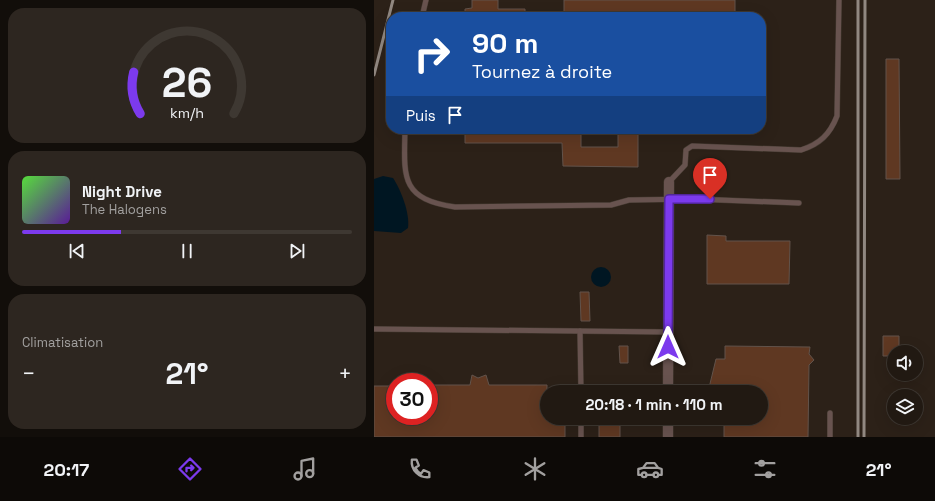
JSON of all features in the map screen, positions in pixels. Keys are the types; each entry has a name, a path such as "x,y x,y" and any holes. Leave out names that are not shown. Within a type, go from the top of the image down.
{"street":[{"path":"668,385 669,182"},
{"path":"668,425 668,437"}],"lane":[{"path":"423,12 426,0"},
{"path":"669,182 685,165 686,150 692,146 801,150 824,139 831,130 837,116 839,0"},
{"path":"405,134 404,168 411,188 415,194 425,200 440,205 455,207 611,205 629,200 669,199 799,203"},
{"path":"374,329 668,332"},
{"path":"580,331 581,385"},
{"path":"830,413 830,437"},
{"path":"581,425 581,437"}],"water":[{"path":"383,176 393,178 404,202 408,216 408,228 401,233 374,231 374,179"},
{"path":"601,267 608,270 611,277 608,284 601,287 594,284 591,277 594,270"}],"building":[{"path":"472,0 498,0 498,9 525,9 525,12 465,12 465,9 472,8"},
{"path":"564,0 735,0 735,12 564,12"},
{"path":"886,59 899,59 900,179 886,179"},
{"path":"465,134 581,134 581,147 618,147 618,134 638,134 638,167 563,166 562,143 465,143"},
{"path":"707,235 726,236 726,241 790,241 789,284 707,284"},
{"path":"580,292 589,292 590,321 581,321"},
{"path":"883,336 899,336 899,345 887,345 887,356 883,356"},
{"path":"619,346 628,346 628,363 620,363"},
{"path":"725,346 810,347 809,354 814,360 809,365 808,437 724,437 724,425 768,425 768,385 710,385 716,359 725,359"},
{"path":"472,375 478,378 486,375 489,385 540,385 540,425 565,425 565,437 374,437 374,386 386,386 386,425 438,425 438,385 470,385"},
{"path":"599,425 620,425 620,437 599,437"}],"railway":[{"path":"390,12 393,0"},
{"path":"858,0 858,437"},
{"path":"864,437 865,0"},
{"path":"374,75 386,28"}],"route":[{"path":"668,347 669,199 710,199"}]}
